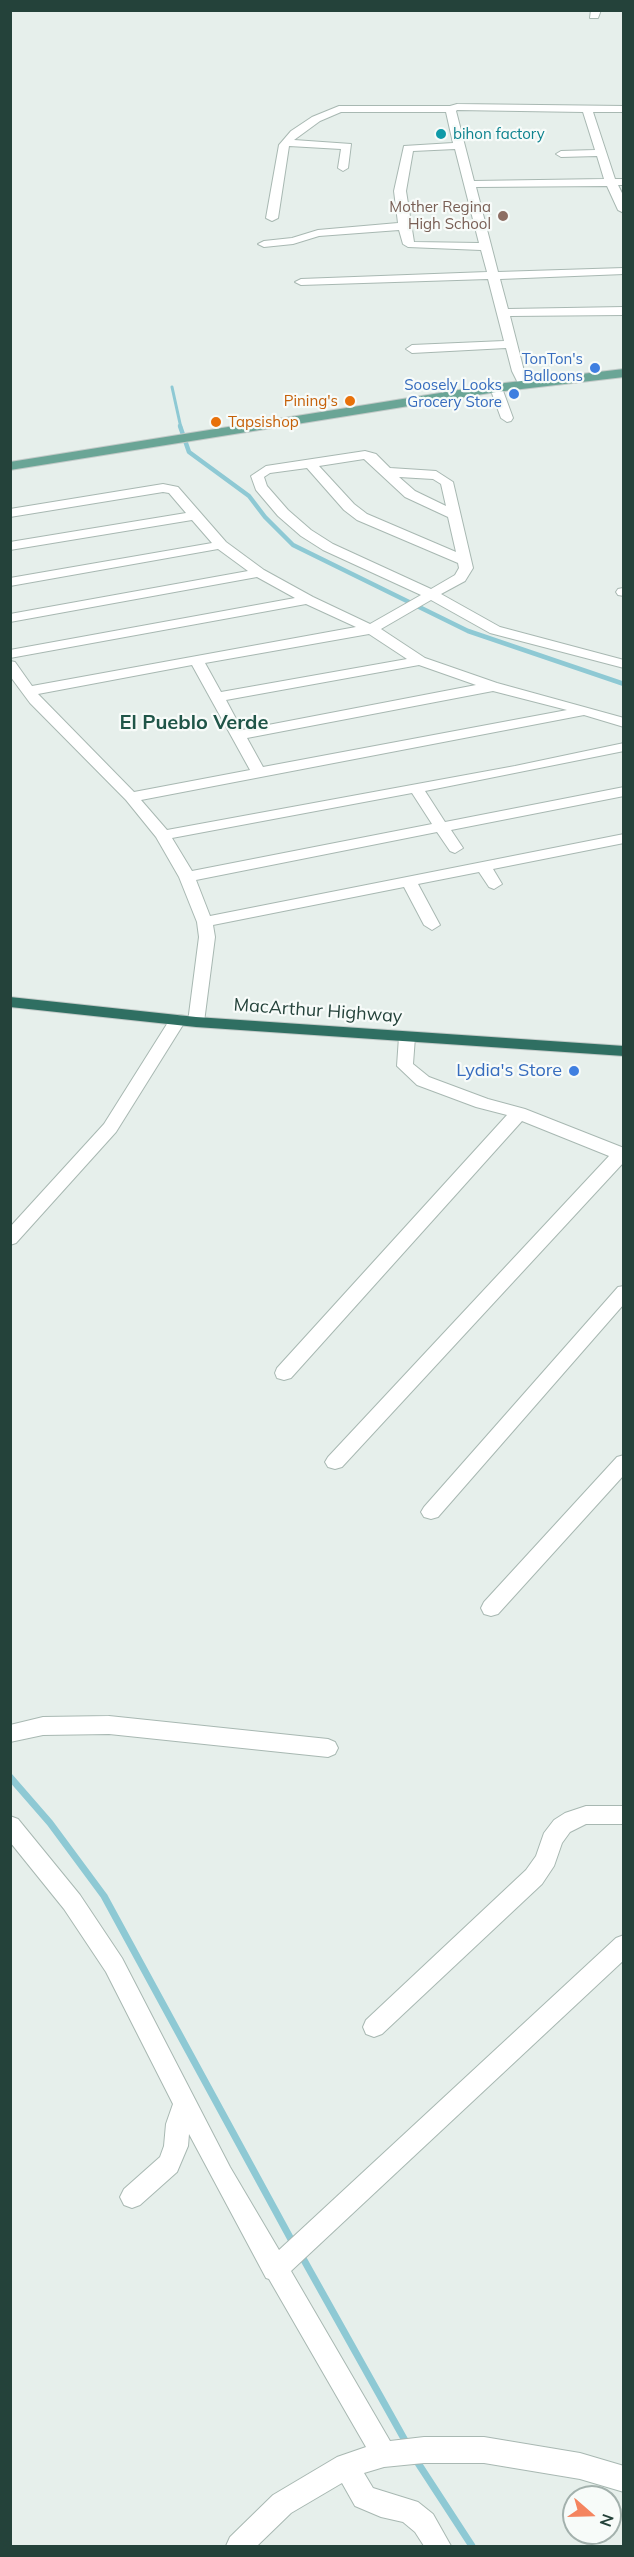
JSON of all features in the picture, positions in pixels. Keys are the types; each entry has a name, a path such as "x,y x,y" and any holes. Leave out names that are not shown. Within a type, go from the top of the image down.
{"highway":[{"name":"MacArthur Highway","path":"10,1002 187,1021 624,1051"}],"main road":[{"path":"10,466 496,388 624,374"}],"street":[{"path":"272,218 285,143 316,119 339,110 450,109 457,107 624,109"},
{"path":"450,109 468,184 524,384"},
{"path":"587,109 611,183 624,210"},
{"path":"285,143 347,146 343,168"},
{"path":"460,146 408,148 400,191 404,226 409,244 412,245 486,247"},
{"path":"561,154 601,153"},
{"path":"468,184 624,182"},
{"path":"264,244 293,241 318,233 404,226"},
{"path":"301,282 624,271"},
{"path":"505,314 624,311"},
{"path":"412,349 512,344"},
{"path":"496,388 507,418"},
{"path":"455,515 410,494 371,457 365,455 266,470 260,472 257,480 283,513 306,533 428,597 495,630 624,664"},
{"path":"310,463 348,507 362,517 465,561"},
{"path":"28,691 371,629 463,576 466,568 465,561 447,482 431,474 386,472"},
{"path":"10,513 168,488 173,490 221,545 259,573 308,600 371,629 420,660 492,686 624,723"},
{"path":"10,546 195,516"},
{"path":"10,582 221,545"},
{"path":"10,618 259,573"},
{"path":"10,654 308,600"},
{"path":"218,698 420,660"},
{"path":"197,661 259,773"},
{"path":"10,665 28,691 71,740 131,797 163,836 187,877 205,922 207,938 187,1021 110,1128 10,1239"},
{"path":"238,735 492,686"},
{"path":"131,797 586,711"},
{"path":"163,836 416,789 624,747"},
{"path":"416,789 455,848"},
{"path":"187,877 624,791"},
{"path":"205,922 624,838"},
{"path":"483,866 494,884"},
{"path":"409,880 432,925"},
{"path":"335,1462 622,1155 519,1113 482,1103 423,1081 405,1066 407,1037"},
{"path":"284,1373 519,1113"},
{"path":"431,1512 624,1292"},
{"path":"491,1608 624,1462"},
{"path":"10,1734 43,1725 109,1725 328,1748"},
{"path":"374,2027 534,1877 546,1859 552,1839 562,1826 586,1815 624,1815"},
{"path":"10,1825 72,1902 114,1965 185,2104 275,2270 384,2454"},
{"path":"275,2270 624,1945"},
{"path":"132,2197 169,2164 176,2146 178,2124 185,2104"},
{"path":"239,2547 282,2504 346,2466 384,2454 424,2450 484,2451 580,2466 624,2479"},
{"path":"346,2466 364,2497 409,2511 424,2523 438,2547"}],"waterway":[{"path":"172,387 181,428"},
{"path":"180,426 189,452 249,496 265,517 293,545 468,631 624,684"},
{"path":"10,1777 50,1823 104,1896 293,2243"},
{"path":"300,2253 407,2444"},
{"path":"416,2460 472,2546"}],"place":[{"name":"bihon factory","path":"441,134"},
{"name":"Mother Regina High School","path":"503,216"},
{"name":"TonTon's Balloons","path":"595,368"},
{"name":"Soosely Looks Grocery Store","path":"514,394"},
{"name":"Pining's","path":"350,401"},
{"name":"Tapsishop","path":"216,422"},
{"name":"Lydia's Store","path":"574,1071"}],"district":[{"name":"El Pueblo Verde","path":"194,723"}]}
